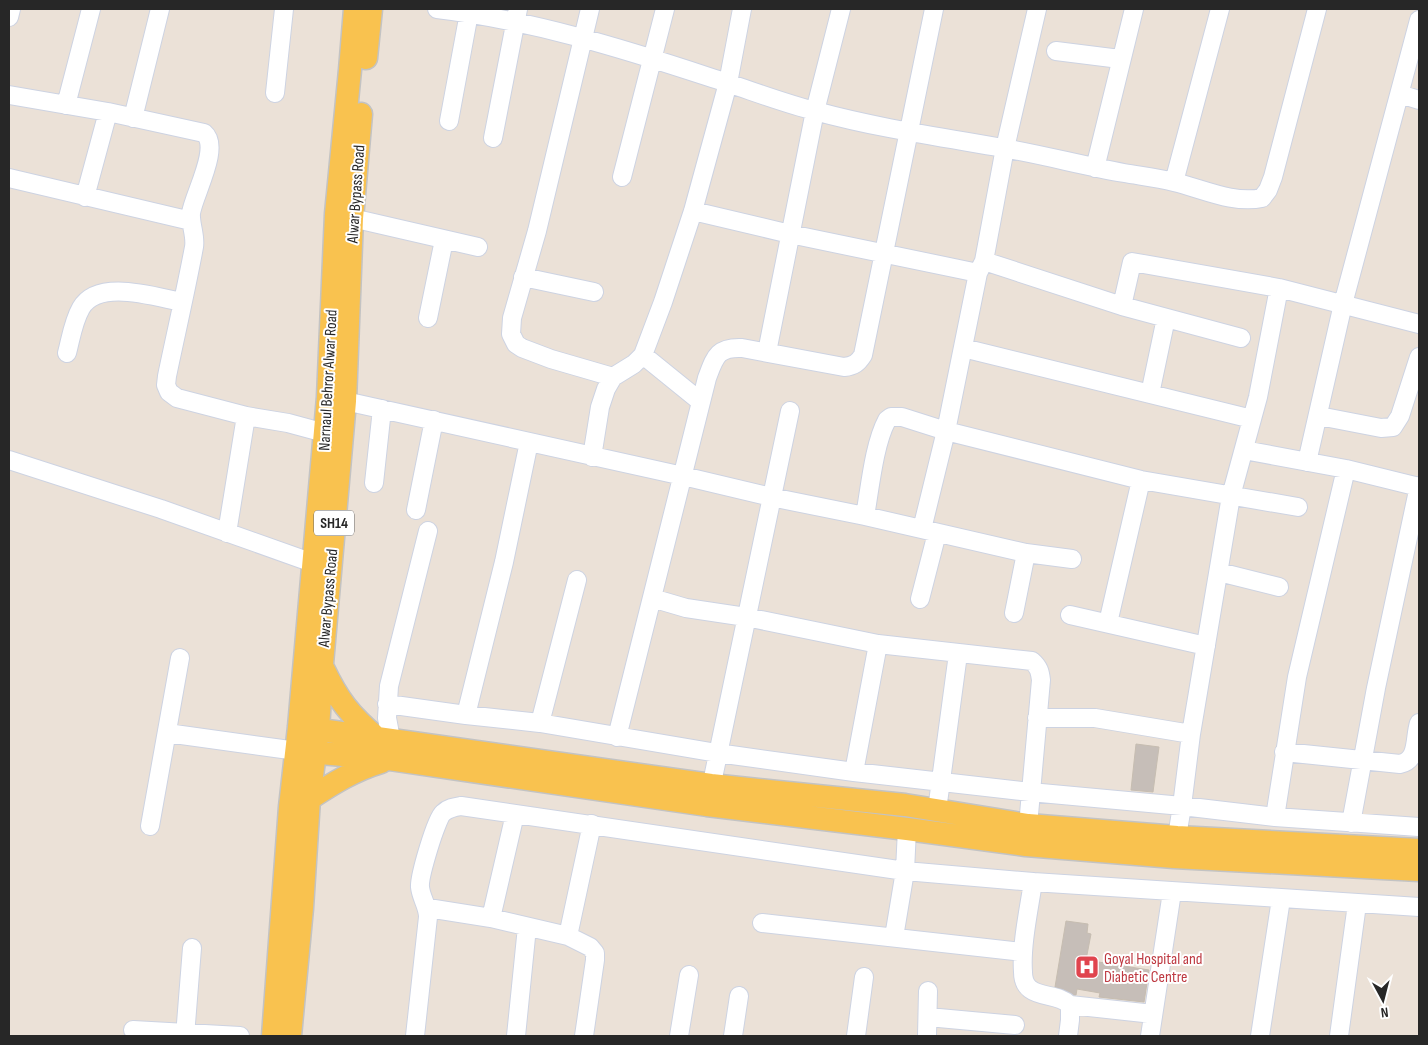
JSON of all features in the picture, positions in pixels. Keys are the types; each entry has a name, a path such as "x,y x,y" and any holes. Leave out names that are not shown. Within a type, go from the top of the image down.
{"main road":[{"name":"Narnaul Behror Alwar Road","path":"306,752 309,729 313,563 329,388 336,214 354,9"},
{"name":"Alwar Bypass Road","path":"309,729 322,664 344,401 352,218 371,9"},
{"path":"322,664 338,698 354,718 386,745"},
{"path":"309,729 386,745 709,795 907,829 1027,835 1419,870"},
{"path":"306,752 386,745"},
{"path":"309,799 364,767 386,745"},
{"name":"SH14","path":"290,1036 302,908 309,799 306,752"},
{"name":"SH14","path":"273,1036 290,808 306,752"},
{"path":"709,795 937,810 1027,835"},
{"path":"1175,847 1419,850"}],"street":[{"path":"9,17 11,9"},
{"path":"66,105 91,9"},
{"path":"133,118 160,9"},
{"path":"275,92 284,9"},
{"path":"437,9 469,13 516,15 583,39 652,58 815,111 910,132 1005,148 1095,168 1174,182 1238,199 1250,200 1262,198 1268,190 1273,177 1317,9"},
{"path":"590,9 537,231 510,326 510,334 516,344 522,348 551,359 613,377"},
{"path":"622,178 665,9"},
{"path":"592,457 600,407 606,389 613,377 634,364 643,355 693,211 728,83 742,9"},
{"path":"767,352 815,111 842,9"},
{"path":"617,737 701,402 716,355 722,351 736,348 844,367 852,366 863,355 934,9"},
{"path":"920,599 946,431 1036,9"},
{"path":"1095,168 1120,59 1134,9"},
{"path":"1174,182 1220,9"},
{"path":"449,121 469,13"},
{"path":"493,138 516,15"},
{"path":"1307,462 1343,304 1419,20"},
{"path":"1056,51 1120,59"},
{"path":"1400,94 1419,100"},
{"path":"9,95 108,112 204,133 208,137 210,142 209,154 192,207 191,220 194,245 166,385 169,392 177,398 190,403 246,416 288,423 325,433"},
{"path":"85,197 108,112"},
{"path":"9,178 191,220"},
{"path":"693,211 790,234 885,253 981,267 1241,338"},
{"path":"352,218 478,247"},
{"path":"428,318 444,240"},
{"path":"1122,306 1132,262 1279,288 1419,324"},
{"path":"523,277 594,292"},
{"path":"1175,847 1191,734 1231,496 1258,396 1279,288"},
{"path":"67,353 80,308 95,295 106,291 121,291 182,302"},
{"path":"1150,394 1166,318"},
{"path":"963,348 1252,419"},
{"path":"643,355 701,402"},
{"path":"1318,416 1382,428 1393,427 1400,416 1419,357"},
{"path":"344,401 1026,553 1072,559"},
{"path":"374,483 382,409"},
{"path":"709,795 790,411"},
{"path":"227,533 246,416"},
{"path":"865,516 878,446 887,420 891,417 902,417 946,431 1141,480 1298,507"},
{"path":"416,510 434,420"},
{"path":"466,715 504,562 529,442"},
{"path":"1244,450 1346,469 1419,487 1378,679 1351,823"},
{"path":"9,460 161,508 313,563"},
{"path":"1275,817 1297,677 1346,469"},
{"path":"1108,623 1141,480"},
{"path":"386,745 388,726 387,704 391,677 428,531"},
{"path":"1014,613 1026,553"},
{"path":"1219,572 1279,587"},
{"path":"540,723 578,580"},
{"path":"652,598 686,608 746,617 878,644 1032,661 1037,665 1041,680 1027,835"},
{"path":"1070,615 1206,646"},
{"path":"854,772 878,644"},
{"path":"937,810 958,654"},
{"path":"150,826 180,658"},
{"path":"387,704 540,723 717,753 854,772 1275,817 1419,827"},
{"path":"1037,718 1095,718 1191,734"},
{"path":"1284,752 1392,764 1407,763 1412,758 1414,752 1419,723"},
{"path":"167,733 306,752"},
{"path":"415,1036 428,928 428,908 422,894 420,878 441,815 452,807 461,806 592,824 906,871 1172,892 1419,907"},
{"path":"491,918 515,814"},
{"path":"568,936 592,824"},
{"path":"894,937 906,871 907,829"},
{"path":"1033,882 1022,972 1024,982 1036,992 1065,1000 1070,1005 1153,1014"},
{"path":"1150,1036 1172,892"},
{"path":"1260,1036 1281,899"},
{"path":"1339,1036 1357,904"},
{"path":"428,908 491,918 568,936 590,947 595,953 584,1036"},
{"path":"762,923 1024,952"},
{"path":"516,1036 527,927"},
{"path":"185,1035 192,948"},
{"path":"679,1036 689,975"},
{"path":"856,1036 864,977"},
{"path":"927,1036 928,991"},
{"path":"733,1036 739,996"},
{"path":"1068,1036 1070,1005"},
{"path":"928,1017 1015,1025"},
{"path":"133,1030 185,1035 240,1036"}],"building":[{"path":"1136,744 1159,747 1153,792 1131,790"},
{"path":"1066,921 1088,924 1087,933 1091,934 1086,960 1149,970 1144,1002 1099,997 1100,993 1077,989 1076,995 1074,995 1055,987"}],"place":[{"name":"Goyal Hospital and Diabetic Centre","path":"1087,967"}]}
